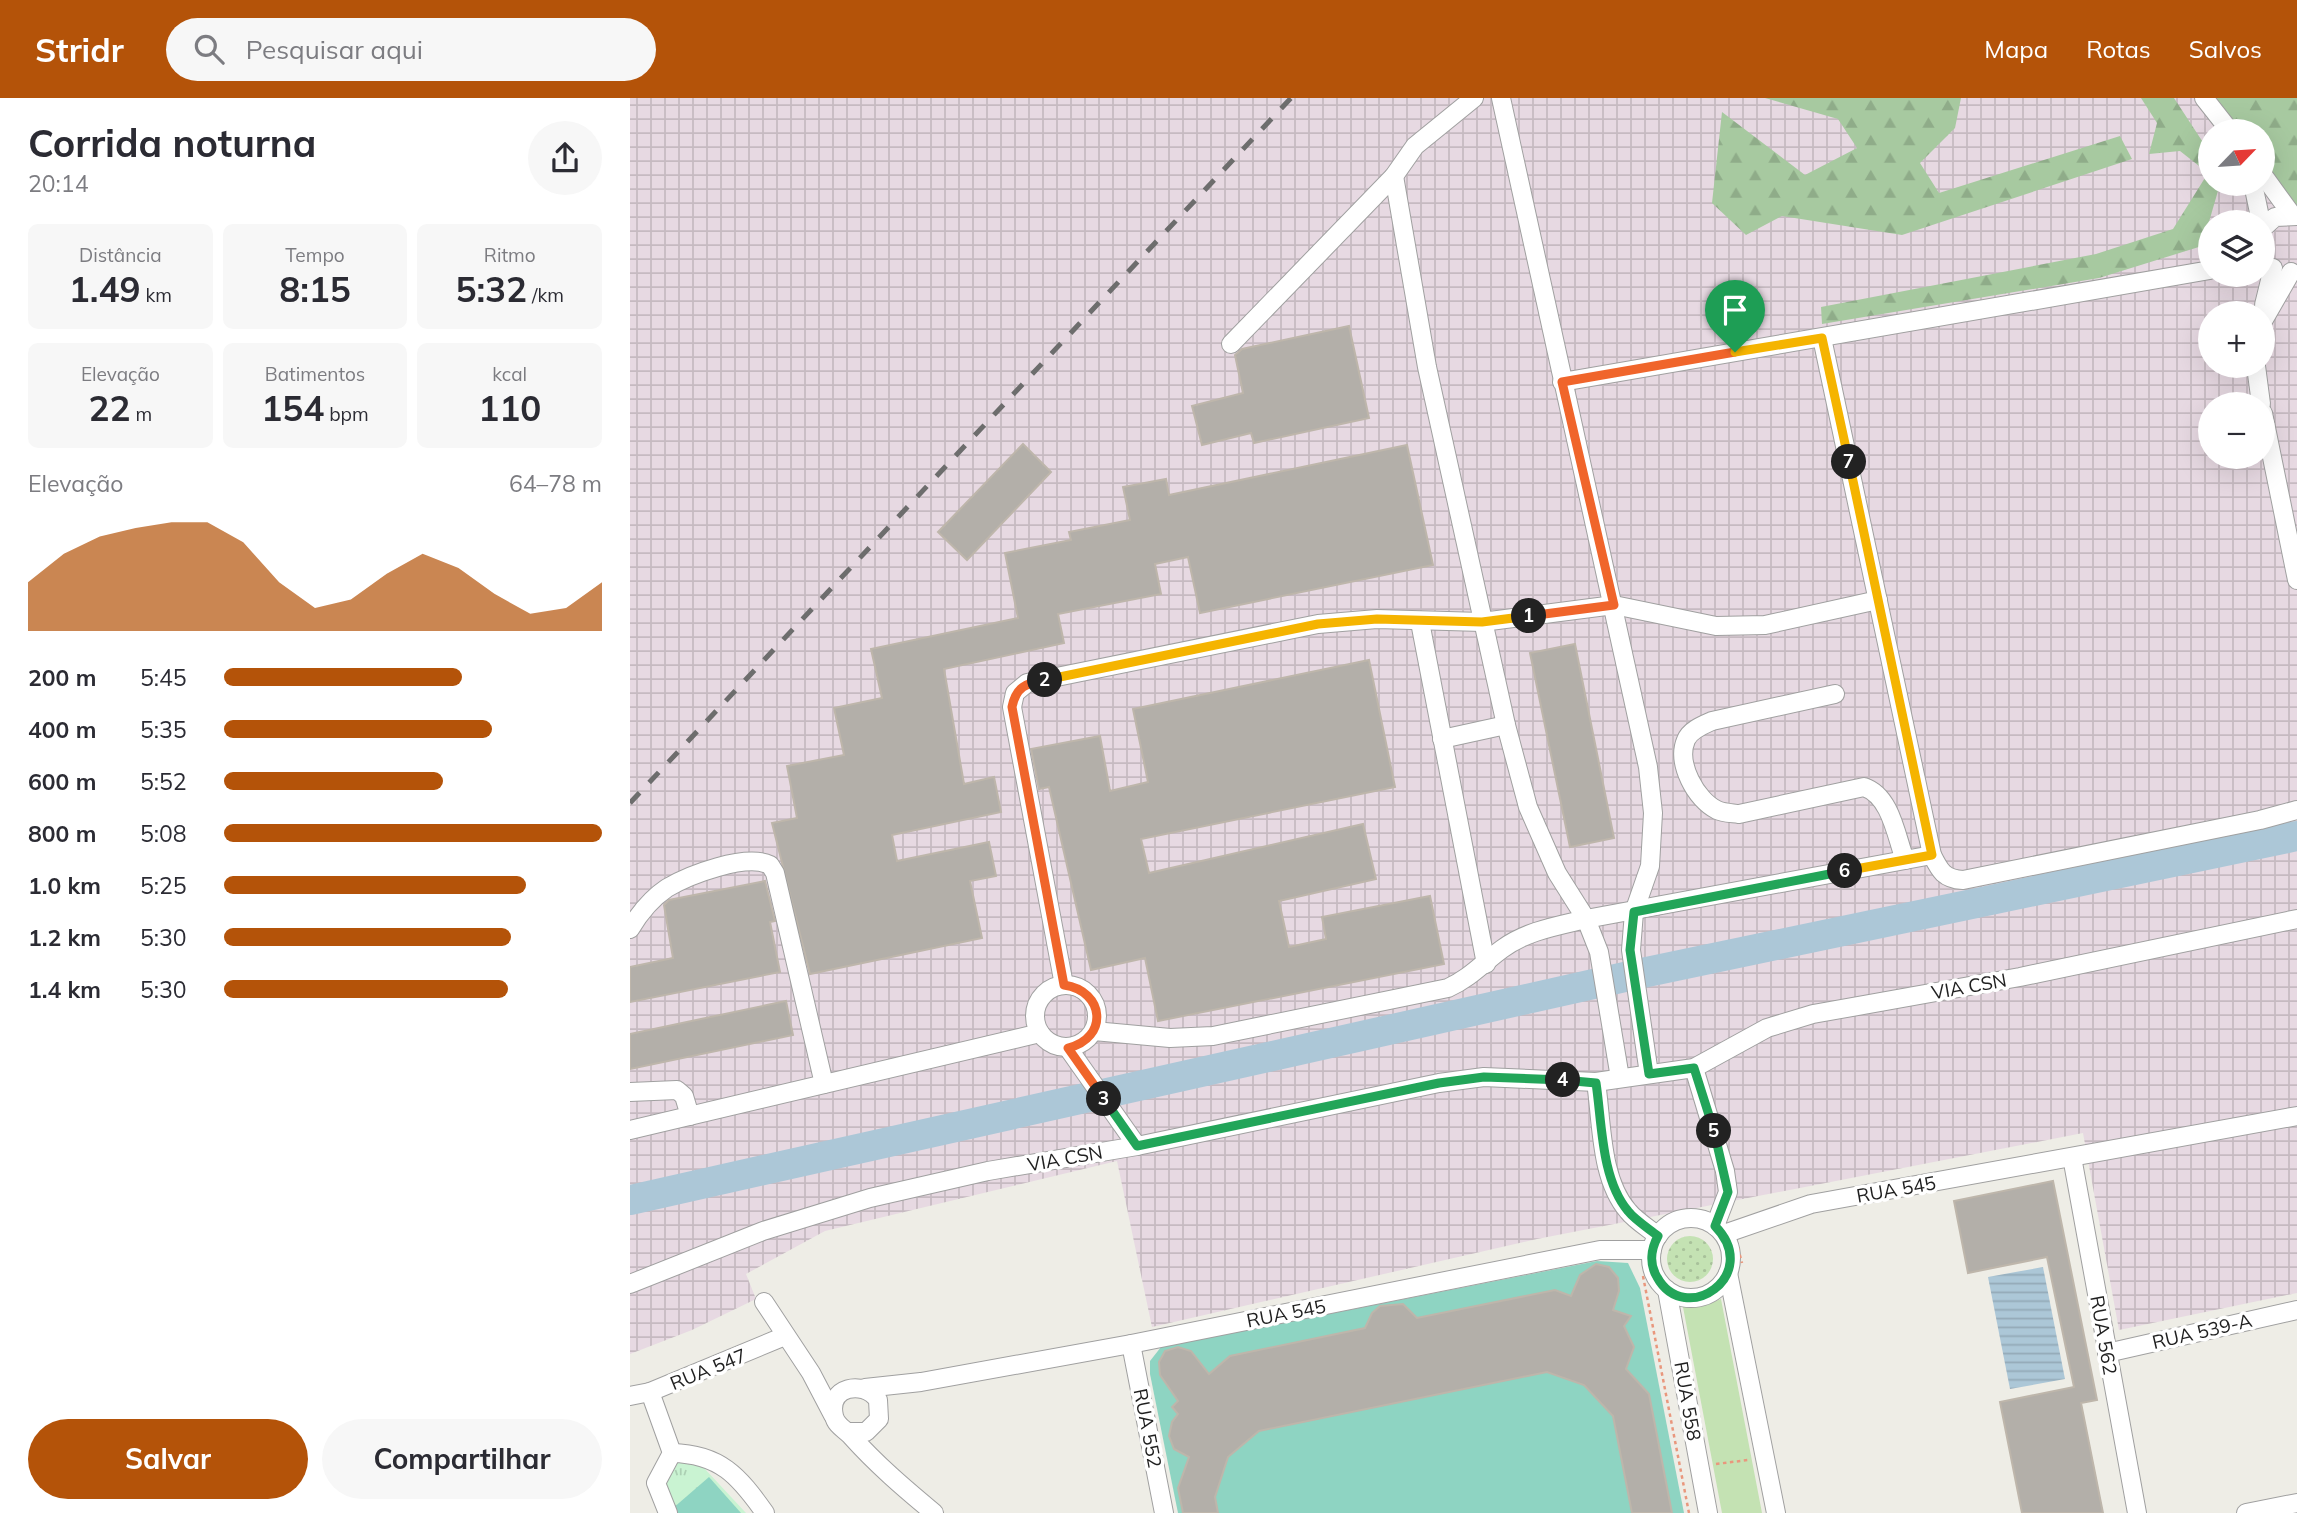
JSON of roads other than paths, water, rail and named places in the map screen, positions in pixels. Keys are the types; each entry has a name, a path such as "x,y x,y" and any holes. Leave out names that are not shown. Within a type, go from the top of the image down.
{"street":[{"path":"1231,344 1394,176 1415,146 1457,109 1474,98"},
{"path":"1501,98 1562,382 1637,706 1648,767 1653,813 1650,866 1634,912 1630,950 1649,1074"},
{"path":"2204,98 2221,119"},
{"path":"1394,176 1427,367 1506,725 1528,807 1557,873 1586,919 1600,952 1615,1032 1620,1078"},
{"path":"2275,190 2295,216"},
{"path":"2275,217 2295,216"},
{"path":"1562,382 2198,272"},
{"path":"1822,338 1932,855 1941,872 1950,879 1963,880 2260,820 2297,810"},
{"path":"2274,469 2297,580"},
{"path":"1064,985 1012,707 1015,693 1027,683 1318,624 1377,619 1482,622 1614,605 1716,626 1765,625 1878,600"},
{"path":"1420,622 1486,964"},
{"path":"1835,694 1712,721 1696,729 1686,739 1684,755 1689,778 1703,801 1719,811 1739,814 1864,787 1876,791 1884,802 1905,860"},
{"path":"1442,739 1506,725"},
{"path":"1094,1031 1170,1038 1213,1036 1448,988 1470,978 1500,950 1523,937 1586,919 1932,855"},
{"path":"630,929 640,913 665,889 694,876 752,860 770,865 775,873 824,1084"},
{"name":"VIA CSN","path":"630,1284 730,1243 814,1214 988,1171 1137,1146 1484,1077 1596,1083 1694,1068 1767,1028 1813,1014 2020,977 2297,919"},
{"path":"1064,985 1085,992 1096,1009 1094,1031 1079,1045 1068,1048 1057,1046 1040,1033 1035,1013 1038,1002 1054,988 1064,985"},
{"path":"630,1130 1040,1033"},
{"path":"1068,1048 1137,1146"},
{"path":"1694,1068 1727,1181 1726,1202 1719,1230"},
{"path":"1596,1083 1615,1189 1628,1211 1655,1243"},
{"path":"630,1091 677,1090 684,1097 690,1116"},
{"name":"RUA 545","path":"1719,1230 1811,1204 2297,1116"},
{"name":"RUA 562","path":"2072,1157 2137,1513"},
{"path":"1728,1273 1713,1292 1702,1297 1678,1296 1667,1290 1654,1272 1655,1243 1667,1226 1691,1218 1719,1230 1730,1247 1728,1273 1776,1513"},
{"name":"RUA 545","path":"864,1388 921,1382 1131,1344 1600,1250 1655,1243"},
{"name":"RUA 558","path":"1667,1290 1708,1513"},
{"path":"764,1303 811,1373 841,1428 848,1432 877,1466 934,1513"},
{"name":"RUA 539-A","path":"2107,1353 2297,1310"},
{"name":"RUA 547","path":"630,1396 650,1392 785,1336"},
{"name":"RUA 552","path":"1131,1344 1164,1513"},
{"path":"811,1373 829,1385 846,1389 864,1388 873,1393 880,1409 874,1426 877,1466"},
{"name":"RUA 545","path":"880,1409 904,1390 921,1382"},
{"path":"833,1415 834,1402 846,1389"},
{"path":"650,1392 672,1453 656,1483 656,1491 668,1513"},
{"path":"848,1432 866,1432 874,1426"},
{"path":"672,1453 695,1453 719,1462 746,1486 765,1513"},
{"path":"2246,1513 2297,1503"}],"water":[{"path":"2043,1267 2065,1379 2010,1389 1988,1277"}],"waterway":[{"path":"630,1200 1647,972 2297,836"}],"railway":[{"path":"630,803 1291,98"}]}
